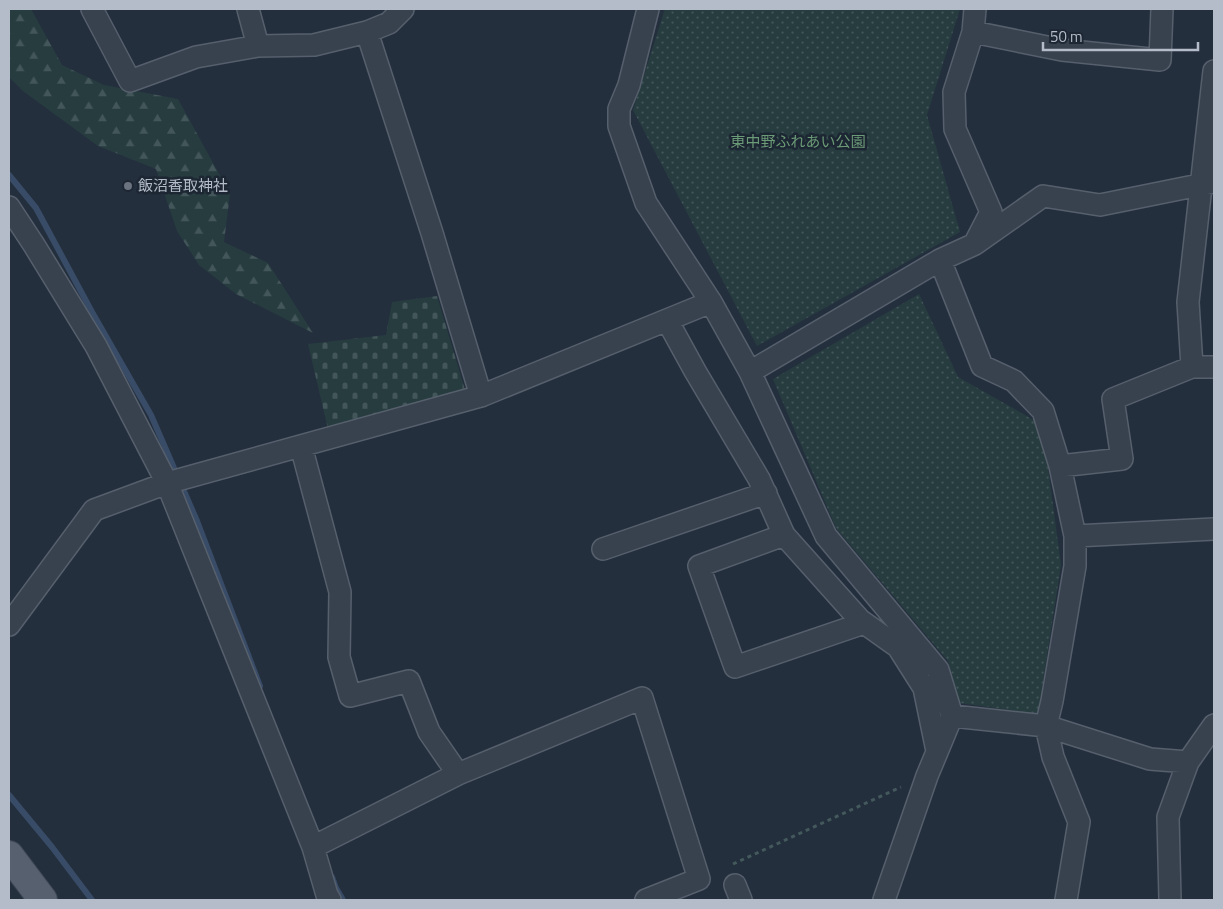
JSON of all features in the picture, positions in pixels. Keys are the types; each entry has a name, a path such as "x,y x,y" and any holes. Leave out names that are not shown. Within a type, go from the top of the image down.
{"main road":[{"path":"9,855 43,900"}],"street":[{"path":"92,9 130,81 196,57 258,46 314,45 367,32 389,23 403,9"},
{"path":"248,9 258,46"},
{"path":"648,9 628,85 619,109 619,126 646,203 711,302 750,372 826,536 938,670 952,716 927,776 884,900"},
{"path":"975,9 973,32 954,92 954,129 991,212 975,244"},
{"path":"973,32 1062,50 1160,60 1162,9"},
{"path":"367,32 432,233 481,396"},
{"path":"1192,367 1188,302 1208,184 1214,71"},
{"path":"750,372 940,260 975,244 1043,196 1100,206 1208,184"},
{"path":"9,207 96,346 167,484 313,847 323,898"},
{"path":"940,260 982,366 1014,381 1044,410 1060,466 1075,536 1076,566 1046,726 1053,757 1079,822 1066,900"},
{"path":"9,625 94,510 167,484 481,396 711,302"},
{"path":"667,320 759,478 784,535 860,620 898,646 924,688 937,751"},
{"path":"1060,466 1122,459 1113,399 1192,367 1214,368"},
{"path":"301,446 340,592 339,657 350,696 409,681 429,732 458,774"},
{"path":"603,549 766,493"},
{"path":"1075,536 1214,529"},
{"path":"784,535 699,566 735,667 864,623"},
{"path":"313,847 458,774 642,698 699,879 646,900"},
{"path":"952,716 1046,726 1150,759 1188,762"},
{"path":"1170,900 1168,817 1188,762 1214,726"}],"path":[{"path":"699,879 927,776"}],"green space":[{"path":"9,9 31,9 62,65 104,85 178,99 230,194 224,242 268,263 313,333 236,294 199,265 177,231 156,169 98,146 23,91 9,77"},
{"name":"東中野ふれあい公園","path":"665,9 960,9 927,115 960,232 757,346 633,110"},
{"path":"919,294 958,377 1039,423 1048,468 1061,565 1038,714 959,703 948,661 836,528 773,379"},
{"path":"437,296 465,390 328,429 308,344 386,335 392,302"}],"waterway":[{"path":"9,175 36,208 92,312 151,415 197,521 260,686"},
{"path":"9,795 92,900"},
{"path":"332,877 343,900"}],"place":[{"name":"飯沼香取神社","path":"128,186"}]}
